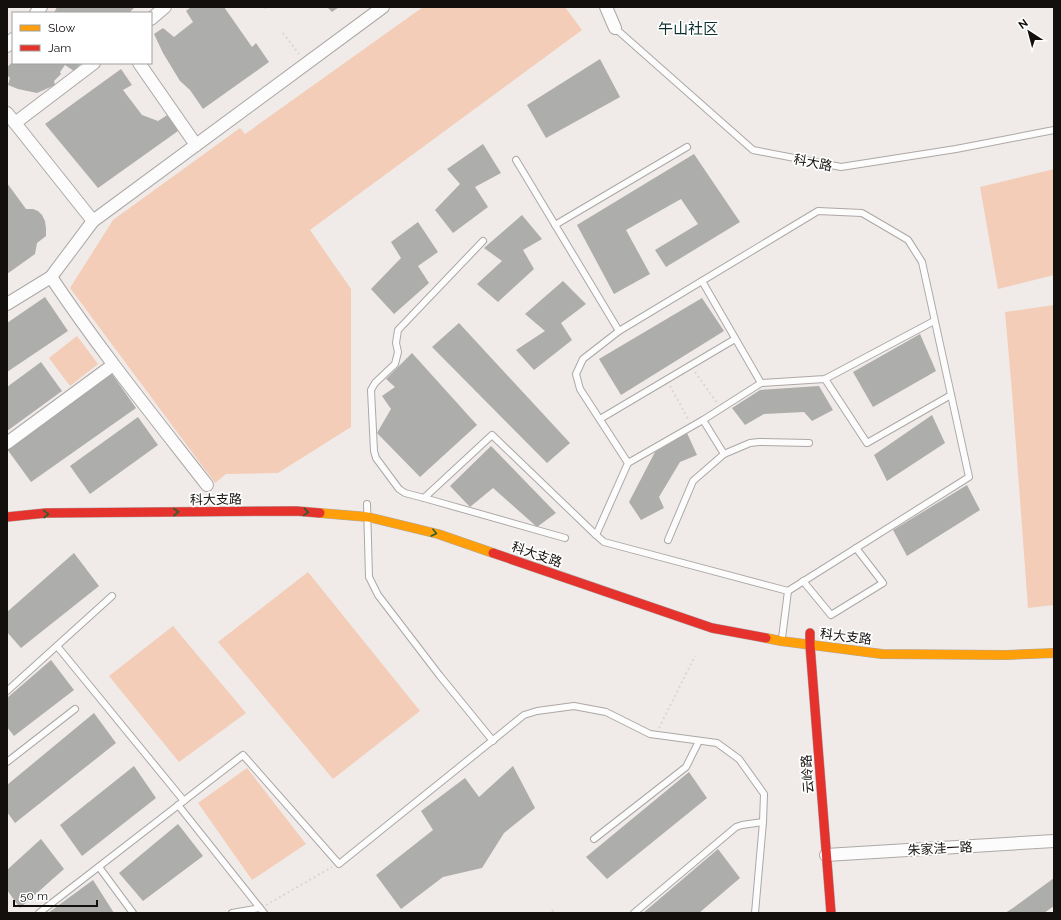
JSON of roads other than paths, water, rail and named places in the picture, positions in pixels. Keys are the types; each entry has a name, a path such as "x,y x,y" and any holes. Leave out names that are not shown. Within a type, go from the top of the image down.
{"main road":[{"name":"科大支路","path":"7,517 46,513 296,511 368,517 438,534 712,628 781,641 882,654 1006,655 1054,653"},
{"name":"云岭路","path":"810,633 831,913"}],"street":[{"path":"152,18 166,7"},
{"path":"7,304 51,277 93,221 383,7"},
{"path":"606,7 615,28"},
{"path":"15,123 93,64"},
{"path":"140,64 196,145"},
{"path":"7,114 93,221"},
{"path":"51,277 114,365 207,485"},
{"path":"7,443 114,365"},
{"name":"朱家洼一路","path":"826,855 1054,841"}],"lane":[{"name":"科大路","path":"615,28 753,150 841,167 956,149 1054,130"},
{"path":"555,225 687,147"},
{"path":"516,160 619,330"},
{"path":"424,498 492,435 604,542 788,591 969,477 922,262 908,240 862,213 818,211 619,330 583,359 576,374 580,389 628,463"},
{"path":"483,241 398,330 396,343 398,352 395,364 375,383 371,390 374,451 376,458 399,489 405,493 565,538"},
{"path":"702,281 761,383"},
{"path":"596,535 628,463 703,420 761,383 826,379 934,321"},
{"path":"600,419 735,339"},
{"path":"826,379 867,443 951,395"},
{"path":"703,420 724,454"},
{"path":"668,540 693,481 724,454 750,443 809,443"},
{"path":"367,504 369,577 378,595 492,741"},
{"path":"803,581 831,615 883,583 856,548"},
{"path":"781,641 788,591"},
{"path":"7,691 112,596"},
{"path":"57,646 184,801"},
{"path":"39,913 243,756 339,864 524,715 537,711 574,706 606,712 650,734 717,743 739,759 764,794 755,913"},
{"path":"7,762 75,709"},
{"path":"594,839 686,767 699,741"},
{"path":"178,805 262,910"},
{"path":"634,913 736,827 763,822"},
{"path":"99,867 133,913"},
{"path":"232,913 262,910"}],"district":[{"name":"午山社区","path":"688,29"}]}
